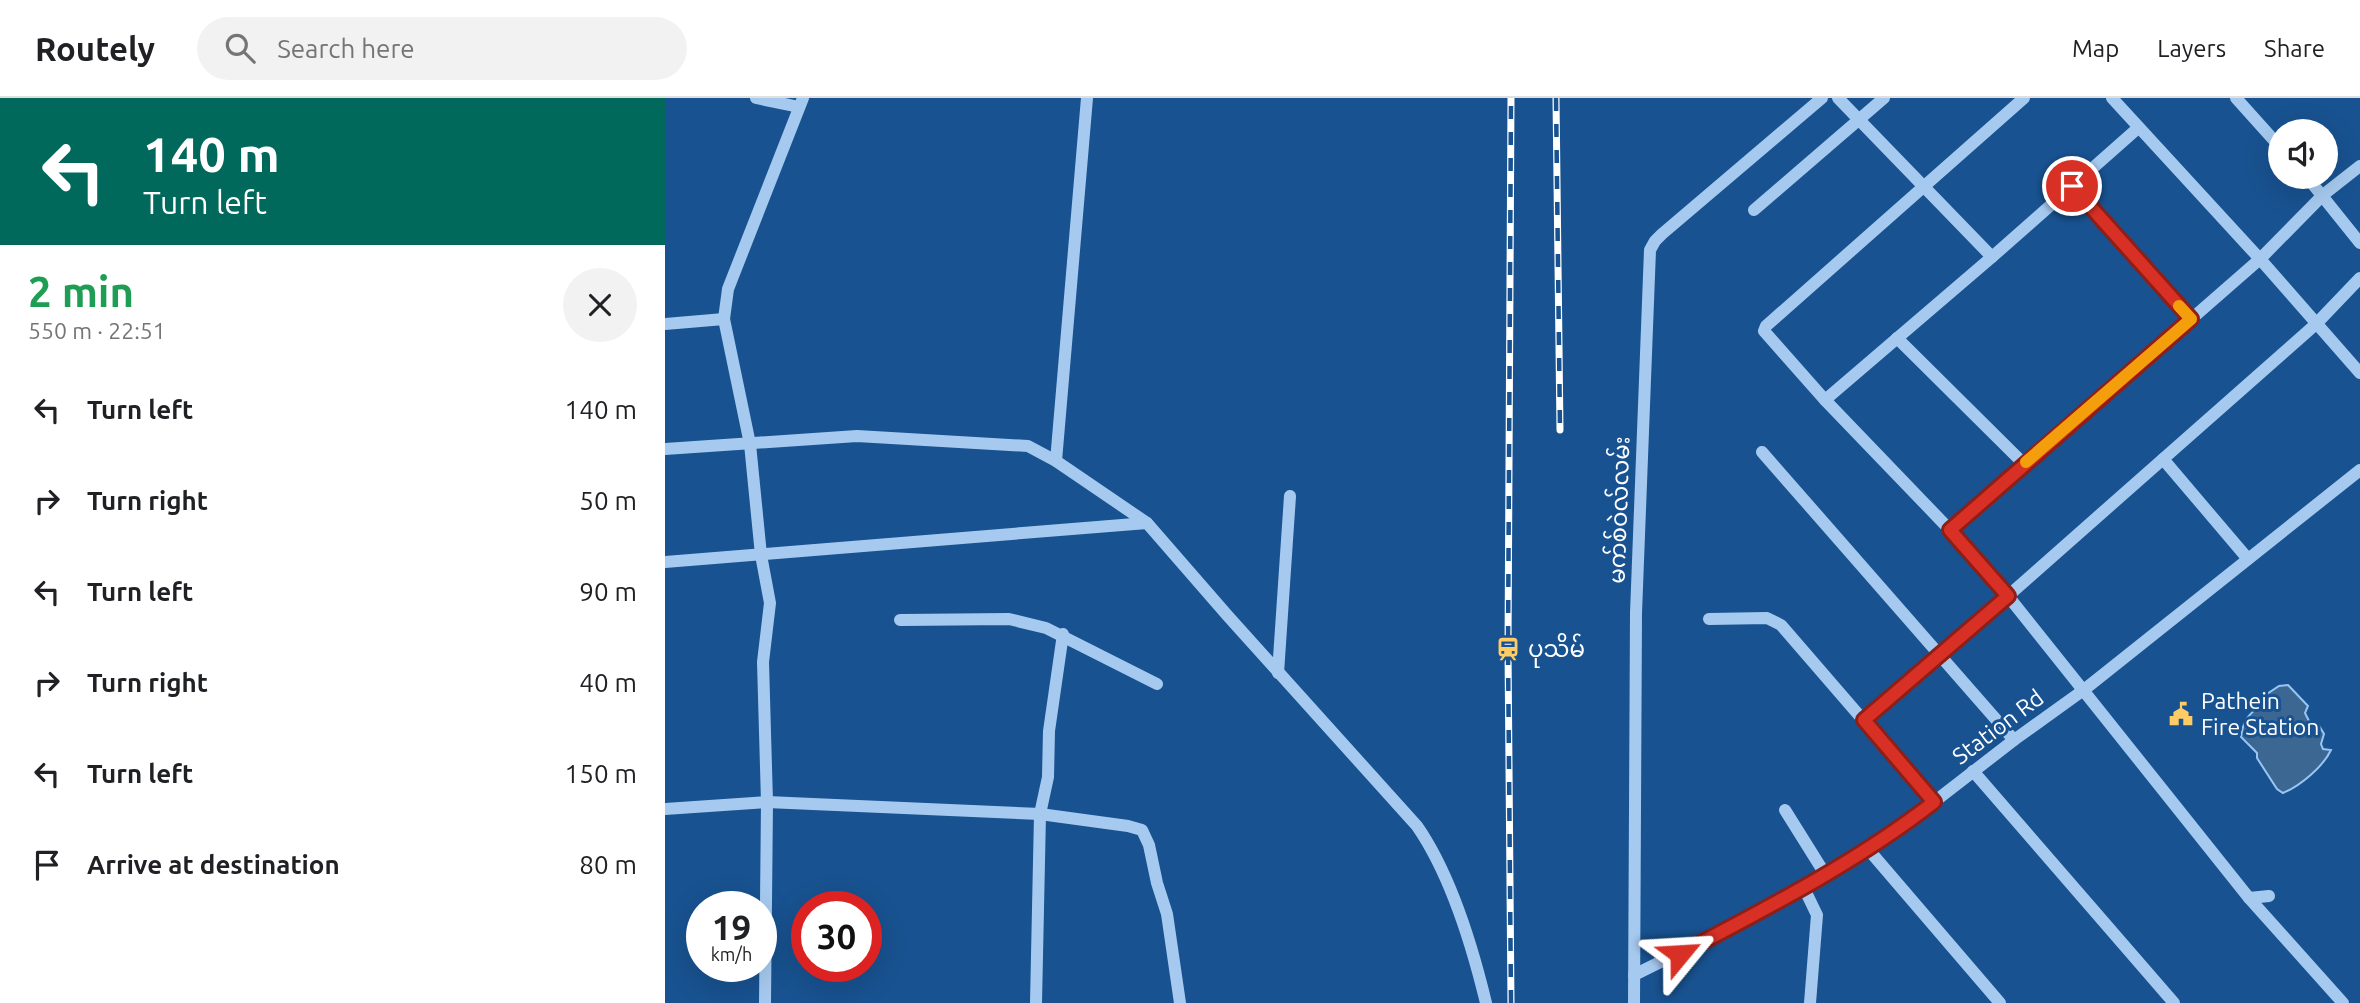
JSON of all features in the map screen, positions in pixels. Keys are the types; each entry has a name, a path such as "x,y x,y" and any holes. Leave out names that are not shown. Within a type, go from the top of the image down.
{"street":[{"path":"756,98 801,102 728,289 724,319 750,444 761,555 769,603 763,662 767,803 765,1003"},
{"path":"1056,461 1087,98"},
{"name":"မက်စ်ဝဲလ်လမ်း","path":"1634,1003 1636,613 1650,250 1662,234 1822,98"},
{"path":"1838,98 1992,257"},
{"path":"1754,210 1884,98"},
{"path":"2024,98 1922,186 1766,326 1764,331 2008,596 2085,689 2249,898 2343,1003"},
{"path":"2112,98 2360,373"},
{"path":"2236,98 2268,134"},
{"path":"1825,400 2138,128"},
{"path":"1950,530 2260,259 2323,195 2360,166"},
{"path":"2072,186 2191,319"},
{"path":"2318,189 2360,243"},
{"path":"1864,720 2316,324 2360,278"},
{"path":"665,324 724,319"},
{"path":"1897,338 2024,464"},
{"path":"665,449 857,436 1028,446 1056,461 1147,523 1417,826 1429,843 1473,948 1486,1003"},
{"path":"1762,452 2014,740"},
{"path":"2163,458 2248,559"},
{"name":"Station Rd","path":"1634,975 1739,923 1890,836 2357,478"},
{"path":"1278,673 1290,496"},
{"path":"665,562 1147,523"},
{"path":"1709,619 1767,618 1781,625 1934,802"},
{"path":"900,620 1009,619 1046,628 1063,634 1157,684"},
{"path":"1036,1003 1041,814 1048,777 1049,731 1063,634"},
{"path":"1973,771 2173,1003"},
{"path":"665,809 767,803 1041,814 1142,830 1149,845 1167,914 1180,1003"},
{"path":"1785,810 1825,874"},
{"path":"1868,849 2000,1003"},
{"path":"1803,886 1817,915 1810,1003"},
{"path":"2249,898 2269,897"}],"water":[{"path":"2288,685 2308,706 2305,713 2310,723 2318,724 2324,734 2321,744 2323,749 2331,750 2323,763 2310,775 2283,793 2277,789 2257,758 2257,753 2241,737 2247,718 2262,704 2261,698 2279,686"}],"railway":[{"path":"1511,98 1508,649 1511,1003"},
{"path":"1556,98 1560,430"}],"slow traffic":[{"path":"2026,462 2191,319 2179,306"}],"place":[{"name":"ပုသိမ်","path":"1508,649"},
{"name":"Pathein Fire Station","path":"2181,714"}],"route":[{"path":"1680,954 1890,836 1934,802 1864,720 2008,596 1950,530 2191,319 2072,186"}]}
